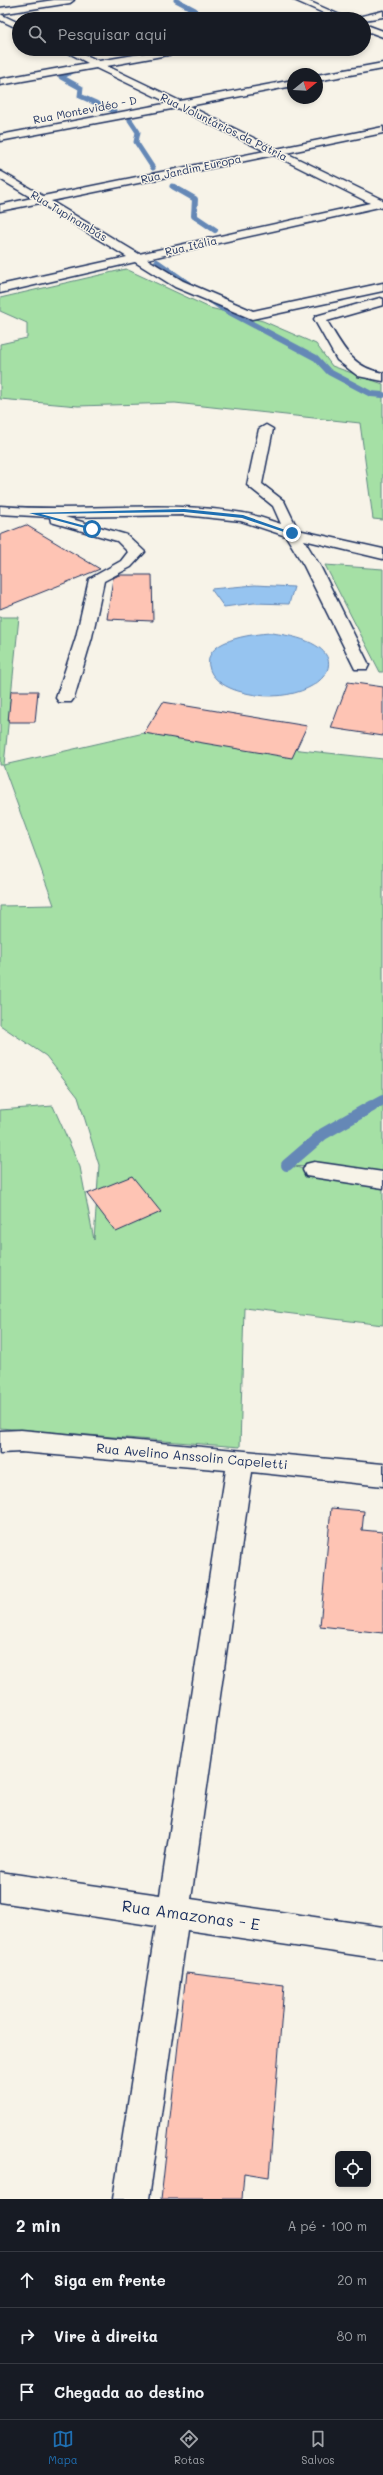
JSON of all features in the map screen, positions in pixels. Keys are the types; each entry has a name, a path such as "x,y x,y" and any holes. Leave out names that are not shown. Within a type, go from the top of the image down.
{"street":[{"path":"0,11 70,0"},
{"path":"298,0 328,12"},
{"path":"371,16 383,14"},
{"path":"0,17 12,23"},
{"path":"371,30 383,34"},
{"name":"Rua Voluntários da Pátria","path":"80,56 382,204"},
{"path":"0,82 143,56"},
{"path":"323,77 383,66"},
{"name":"Rua Montevidéo - D","path":"0,138 287,84"},
{"name":"Rua Jardim Europa","path":"0,208 383,130"},
{"name":"Rua Tupinambás","path":"0,174 179,284 252,315 383,287"},
{"name":"Rua Itália","path":"0,288 382,204"},
{"path":"383,302 320,319 342,357 362,373 383,377"},
{"path":"266,429 254,485 279,504 292,533 312,566 361,665"},
{"path":"0,510 31,513 184,511 243,517 292,533 383,554"},
{"path":"31,513 122,538 137,552 126,564 97,579 84,637 65,698"},
{"path":"314,1170 383,1180"},
{"name":"Rua Avelino Anssolin Capeletti","path":"0,1442 20,1441 241,1460 383,1475"},
{"path":"131,2199 241,1460"},
{"name":"Rua Amazonas - E","path":"0,1887 383,1943"}],"green space":[{"path":"126,269 210,308 263,321 316,344 332,366 383,384 383,520 373,519 360,423 175,403 78,406 0,399 0,344 27,338 27,323 0,311 0,298"},
{"path":"325,565 383,569 383,672 380,672"},
{"path":"0,617 19,617 4,765 144,733 383,759 383,1172 291,1166 383,1187 383,1325 244,1308 240,1447 0,1428 0,1110 53,1106 80,1167 94,1240 99,1165 78,1097 46,1056 0,1025 0,906 54,905 3,765 0,765"}],"water":[{"path":"255,585 294,587 289,604 254,603 224,607 211,589"},
{"path":"271,633 304,640 322,650 329,663 324,676 311,686 291,694 266,696 234,690 222,684 212,674 209,660 212,652 219,645 240,637"}],"building":[{"path":"26,525 100,569 0,609 0,535"},
{"path":"119,575 152,575 153,621 107,619 113,578"},
{"path":"348,682 383,687 383,736 331,728"},
{"path":"11,691 38,691 35,722 8,722"},
{"path":"163,702 307,726 292,758 144,733"},
{"path":"132,1176 161,1212 116,1232 87,1194"},
{"path":"331,1508 364,1511 362,1530 383,1532 383,1633 320,1626"},
{"path":"186,1973 284,1985 269,2177 244,2173 242,2199 161,2199"}],"waterway":[{"path":"176,0 195,10 187,12"},
{"path":"71,72 61,77 81,88 80,96 114,111"},
{"path":"130,120 138,132 136,142 153,168"},
{"path":"174,187 195,199 194,216 215,230"},
{"path":"157,262 222,308 316,358 329,372 371,394 383,395"},
{"path":"370,1107 383,1100"},
{"path":"287,1165 323,1134 372,1106"}],"route":[{"path":"92,529 31,513 184,511 243,517 292,533"}]}
